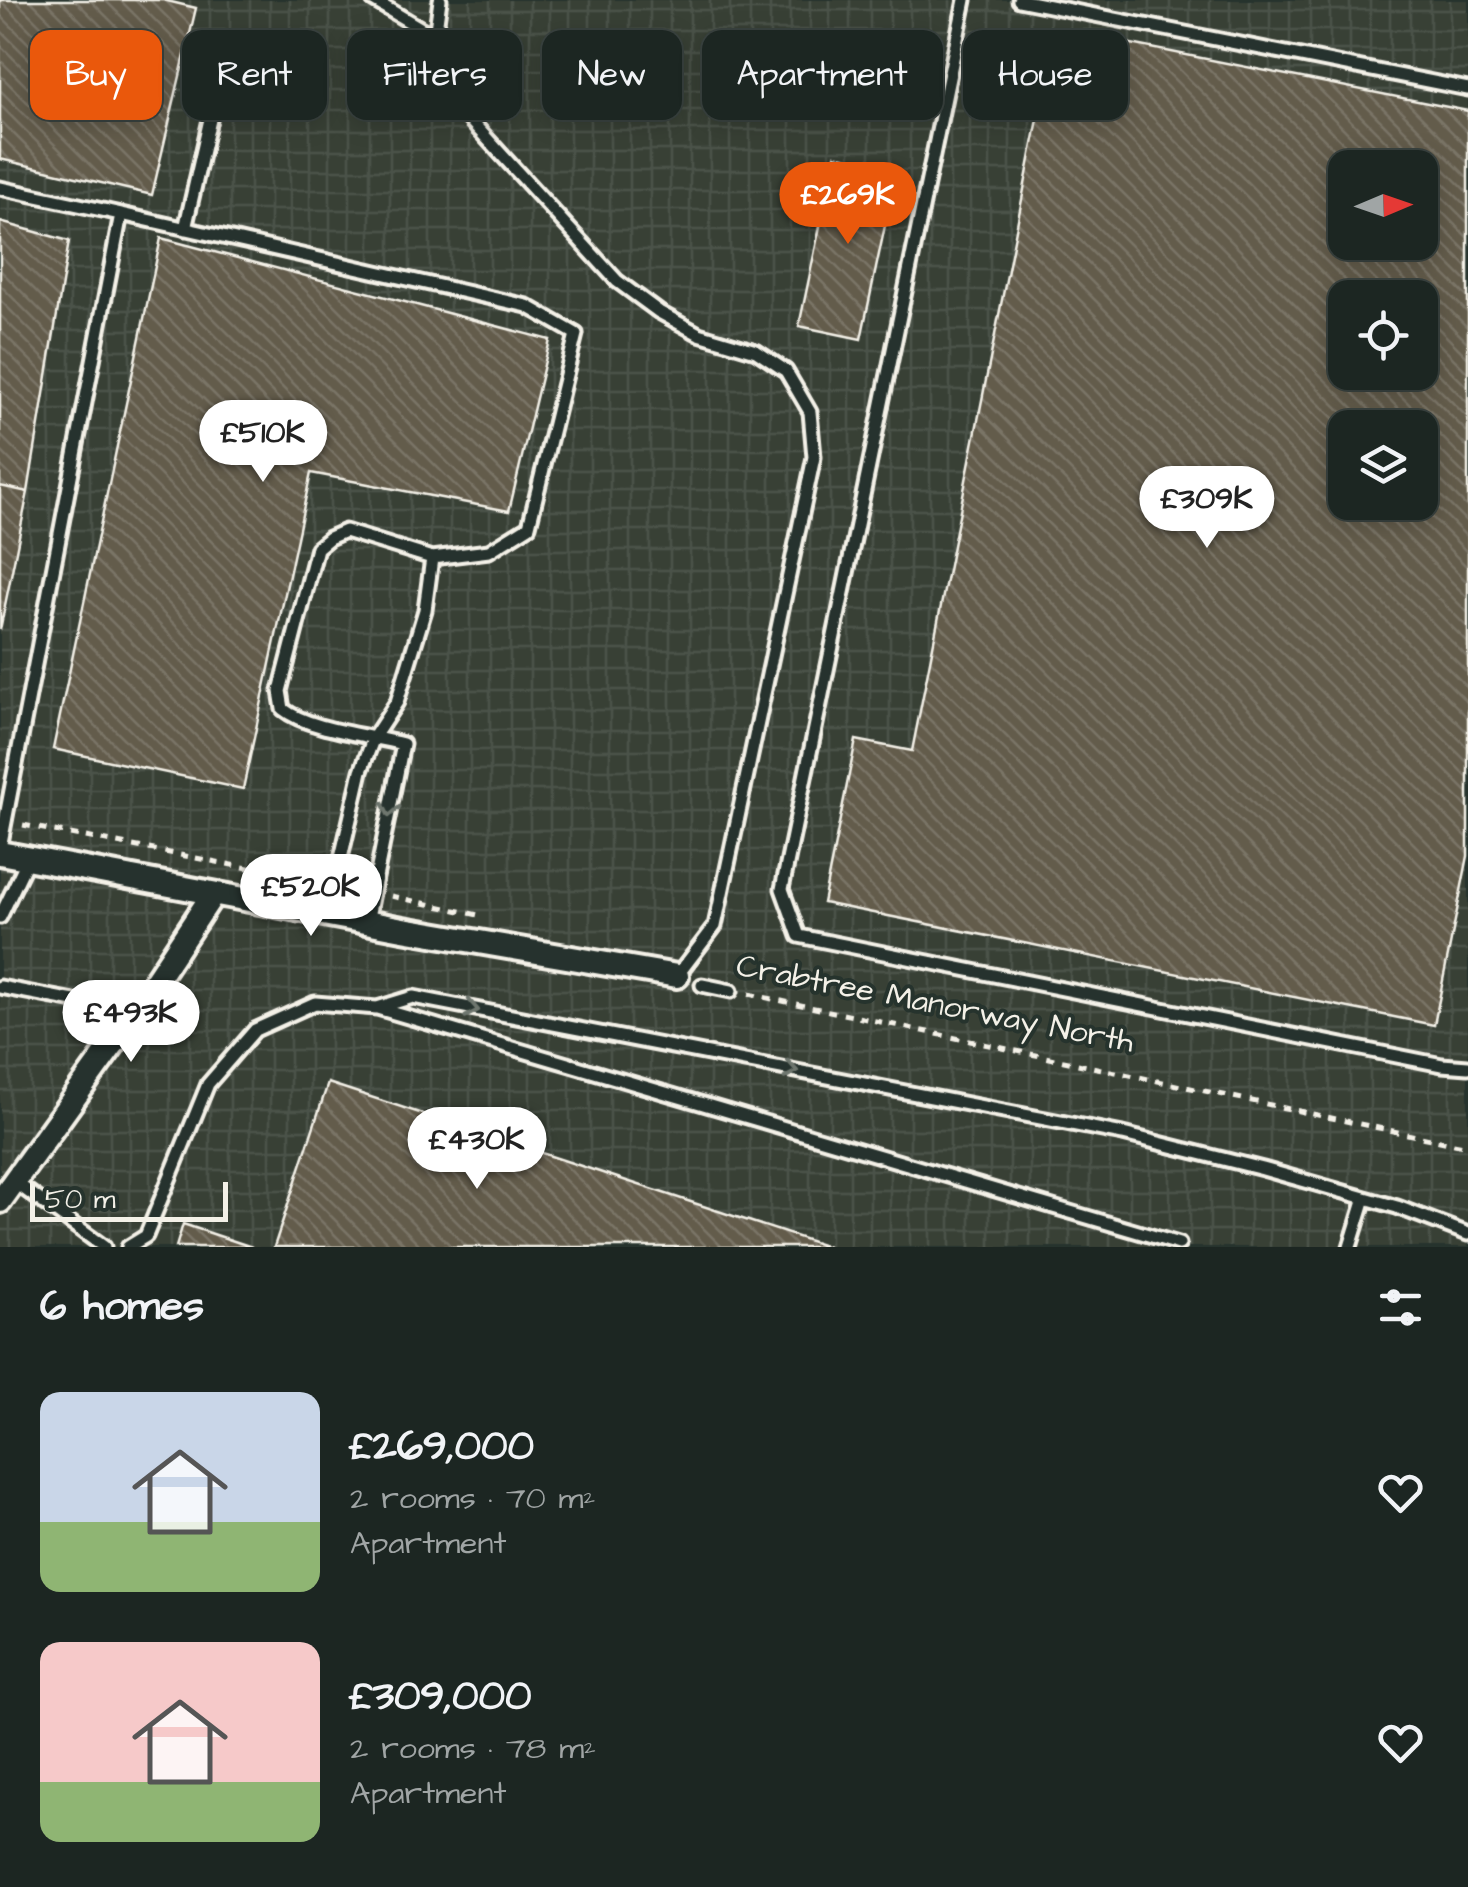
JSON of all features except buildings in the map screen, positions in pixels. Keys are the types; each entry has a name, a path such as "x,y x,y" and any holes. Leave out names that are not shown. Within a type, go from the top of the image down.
{"street":[{"path":"0,851 28,860 328,916 678,976"},
{"path":"0,1200 123,1030 213,894"}],"lane":[{"path":"374,0 421,30"},
{"path":"435,30 440,0"},
{"path":"965,0 782,890 799,936 1442,1065 1468,1066"},
{"path":"1020,0 1468,89"},
{"path":"185,228 210,120"},
{"path":"470,120 617,281 659,312 699,334 756,351 786,371 810,412 814,457 716,926 678,976"},
{"path":"0,188 527,306 576,334 529,526 489,551 432,558 345,530 317,548 280,692 283,709 295,718 403,744 366,922"},
{"path":"0,851 121,214"},
{"path":"328,916 361,771 374,736 398,702 425,610 432,558"},
{"path":"2,911 28,860"},
{"path":"702,985 731,990"},
{"path":"0,986 74,1001 95,1019"},
{"path":"377,1008 412,997 1123,1134 1365,1198 1468,1234"},
{"path":"128,1247 146,1236 208,1084 255,1030 315,1003 377,1008 1179,1244"},
{"path":"16,1182 104,1247"},
{"path":"1350,1247 1365,1198"}],"path":[{"path":"25,826 320,881"},
{"name":"Crabtree Manorway North","path":"731,990 1468,1148"}],"shaded area":[{"path":"0,0 1468,0 1468,1247 0,1247"}]}
